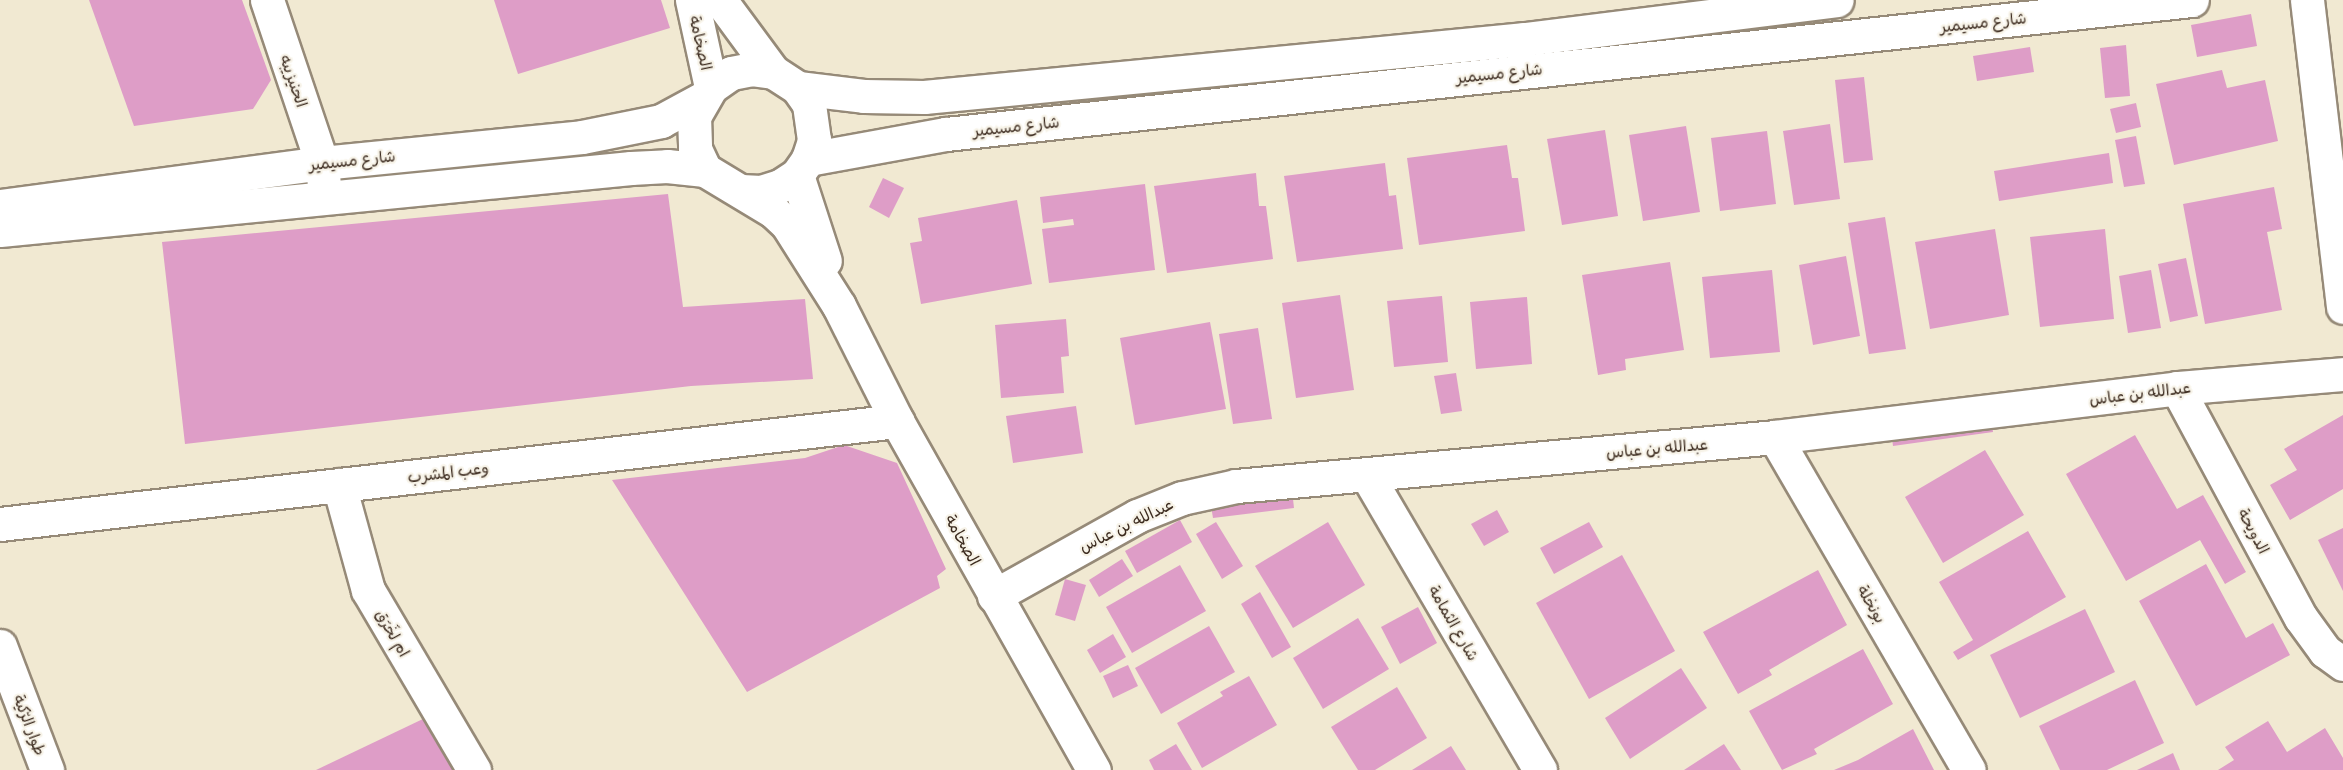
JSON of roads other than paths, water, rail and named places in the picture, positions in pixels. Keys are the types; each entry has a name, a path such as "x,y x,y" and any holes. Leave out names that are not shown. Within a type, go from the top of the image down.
{"street":[{"name":"الحنيزيبه","path":"267,0 322,163 325,198"},
{"name":"الصخامة","path":"692,0 705,93"},
{"name":"الصخامة","path":"720,0 786,80"},
{"name":"شارع مسيمير","path":"802,167 946,134 1527,54 1836,0"},
{"path":"1836,0 1837,37"},
{"name":"شارع مسيمير","path":"786,80 864,96 924,98 1527,54 1837,37 2192,0"},
{"path":"2307,0 2343,307"},
{"path":"0,230 667,166 705,170 741,191 761,192 780,186 802,167 814,141 814,122 809,104 786,80 752,69 731,73 705,93 692,132 705,170"},
{"name":"شارع مسيمير","path":"0,206 322,163 582,137 661,121 705,93"},
{"path":"541,141 547,177"},
{"name":"الصخامة","path":"802,167 840,306"},
{"name":"الصخامة","path":"741,191 787,224 840,306 897,421 1094,770"},
{"name":"عبدالله بن عباس","path":"994,596 1129,521 1182,498 1236,486 1775,437 2177,388 2343,374"},
{"name":"الدويحة","path":"2177,388 2301,618 2325,651 2343,664"},
{"name":"وعب المشرب","path":"0,524 897,421"},
{"name":"بونخلة","path":"1775,437 1969,770"},
{"name":"شارع الثمامة","path":"1367,475 1540,770"},
{"name":"ام لخَرَق","path":"339,485 368,590 474,770"},
{"name":"طوار الرّكية","path":"0,646 47,770"}]}
